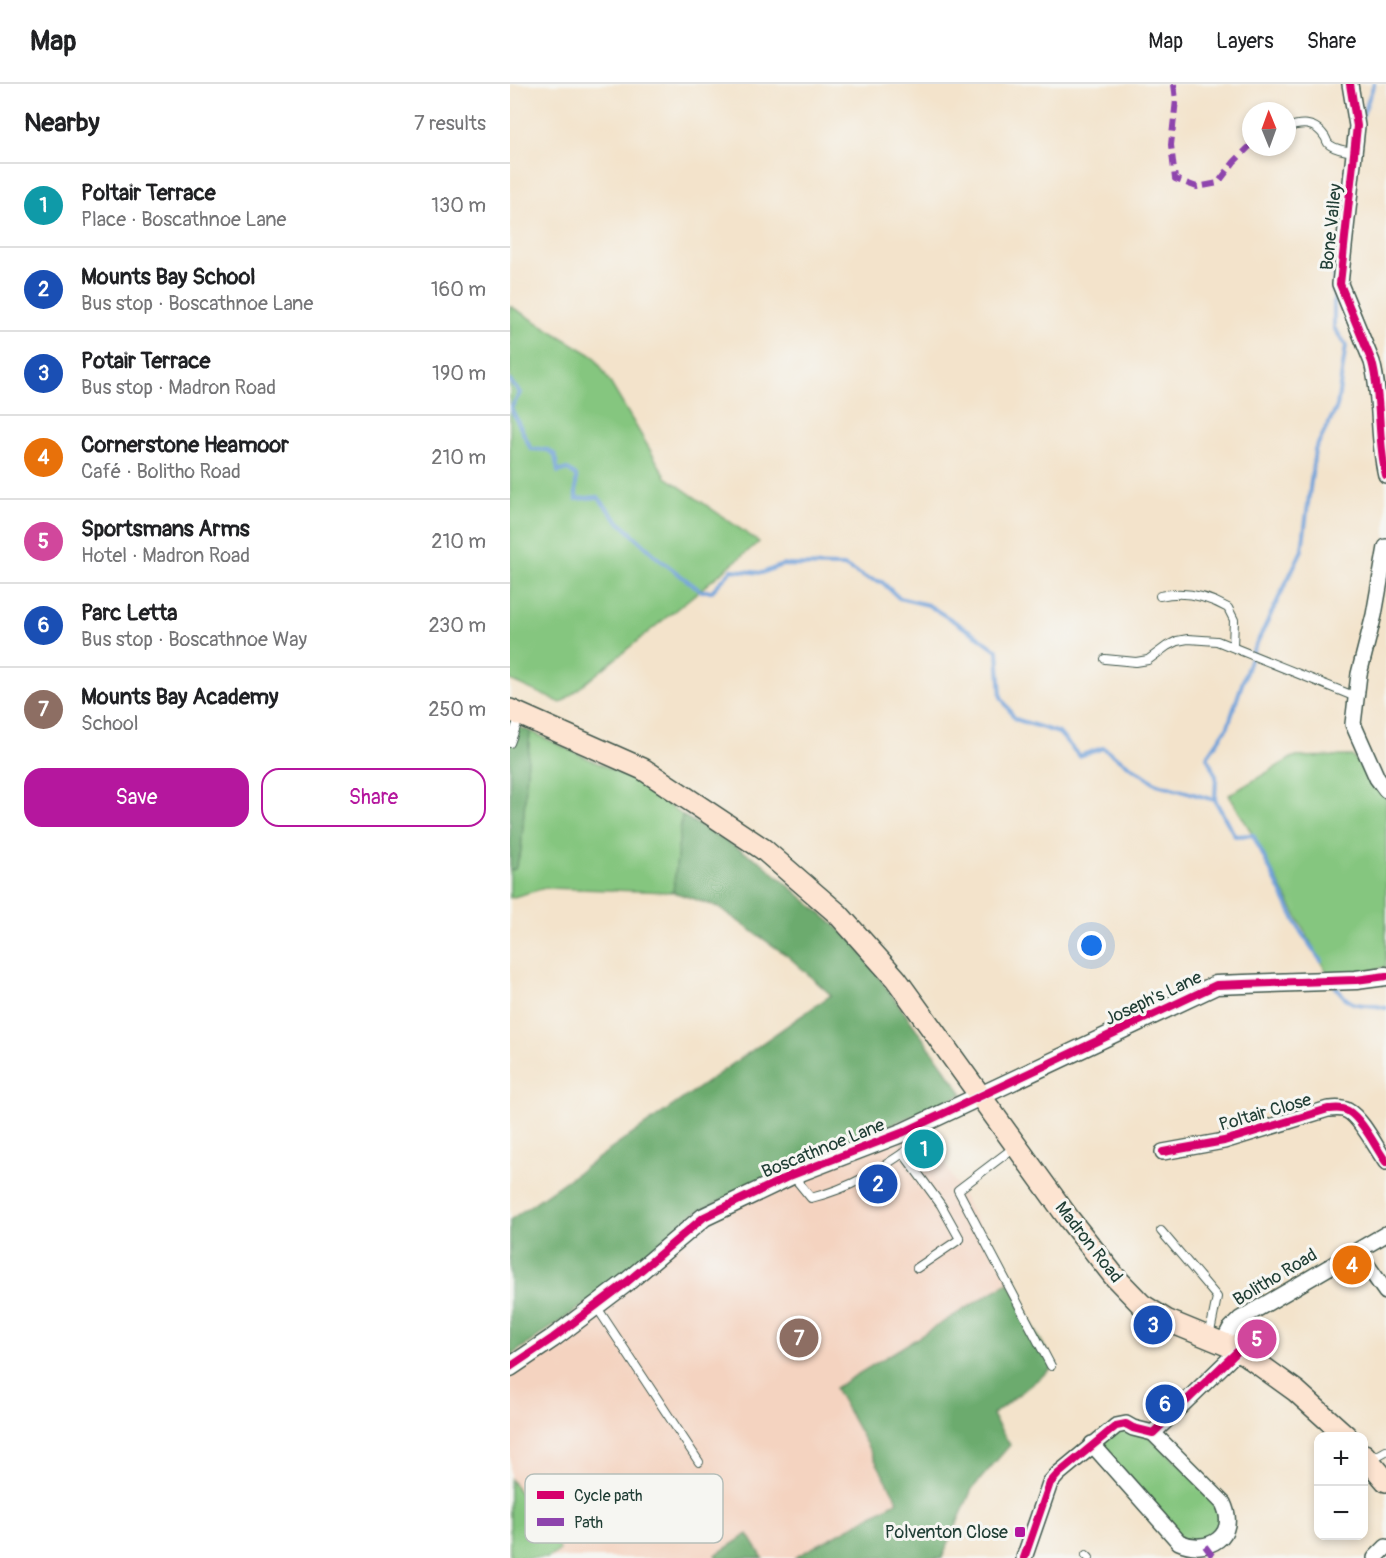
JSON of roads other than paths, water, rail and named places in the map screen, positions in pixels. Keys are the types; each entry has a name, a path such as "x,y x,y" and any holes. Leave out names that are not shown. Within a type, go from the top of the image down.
{"main road":[{"name":"Madron Road","path":"515,713 643,769 763,849 838,914 897,979 1107,1268 1142,1305 1166,1320 1224,1343 1296,1391 1341,1432"},
{"path":"1373,1456 1386,1481"}],"street":[{"name":"Bone Valley","path":"1350,84 1357,126 1340,284 1376,376 1381,454 1386,475"},
{"path":"1386,547 1374,615 1359,674 1353,724 1377,778 1386,790"},
{"name":"Joseph's Lane","path":"981,1095 1216,985 1356,980 1386,976"},
{"name":"Boscathnoe Lane","path":"510,1367 596,1306 704,1217 792,1175 904,1132 981,1095"},
{"name":"Poltair Close","path":"1163,1152 1224,1141 1328,1109 1340,1108 1358,1120 1386,1162"},
{"name":"Bolitho Road","path":"1153,1433 1224,1343 1230,1329 1240,1319 1386,1233"},
{"path":"1357,1251 1386,1292"},
{"path":"1024,1558 1050,1483 1092,1444 1116,1426 1126,1424 1153,1433 1223,1503 1227,1511 1228,1527 1224,1534 1212,1544 1196,1547 1179,1542 1092,1444"},
{"path":"1375,1558 1386,1547"}],"lane":[{"path":"1296,125 1310,124 1338,150 1354,152"},
{"path":"1160,596 1171,593 1190,594 1228,608 1234,620 1233,646"},
{"path":"1105,659 1136,662 1148,660 1167,646 1188,639 1218,641 1294,674 1356,697"},
{"path":"510,743 515,713"},
{"path":"792,1175 811,1198 837,1192 874,1174 912,1147 904,1132"},
{"path":"1017,1146 958,1190 1051,1365"},
{"path":"903,1153 940,1205 960,1239 917,1268"},
{"path":"1161,1231 1217,1297 1224,1343"},
{"path":"596,1306 699,1462"}],"waterway":[{"path":"1361,120 1374,84"},
{"path":"1215,800 1216,776 1207,757 1228,726 1253,651 1302,550 1315,450 1337,407 1346,345 1334,328 1334,275"},
{"path":"510,381 520,393 511,408 531,449 548,450 555,455 558,472 567,469 576,476 576,499 598,497 614,517 659,559 701,591 712,591 732,570 762,573 782,565 844,566 866,578 882,582 899,598 928,605 998,651 1001,697 1015,719 1059,733 1079,756 1103,748 1157,784 1215,800 1235,836 1253,835 1301,932 1321,961"},
{"path":"1335,986 1353,1003 1386,1008"}],"place":[{"name":"Poltair Terrace","path":"924,1149"},
{"name":"Mounts Bay School","path":"878,1184"},
{"name":"Cornerstone Heamoor","path":"1352,1265"},
{"name":"Potair Terrace","path":"1153,1325"},
{"name":"Mounts Bay Academy","path":"799,1338"},
{"name":"Sportsmans Arms","path":"1257,1339"},
{"name":"Parc Letta","path":"1165,1404"},
{"name":"Polventon Close","path":"1020,1532"}]}
